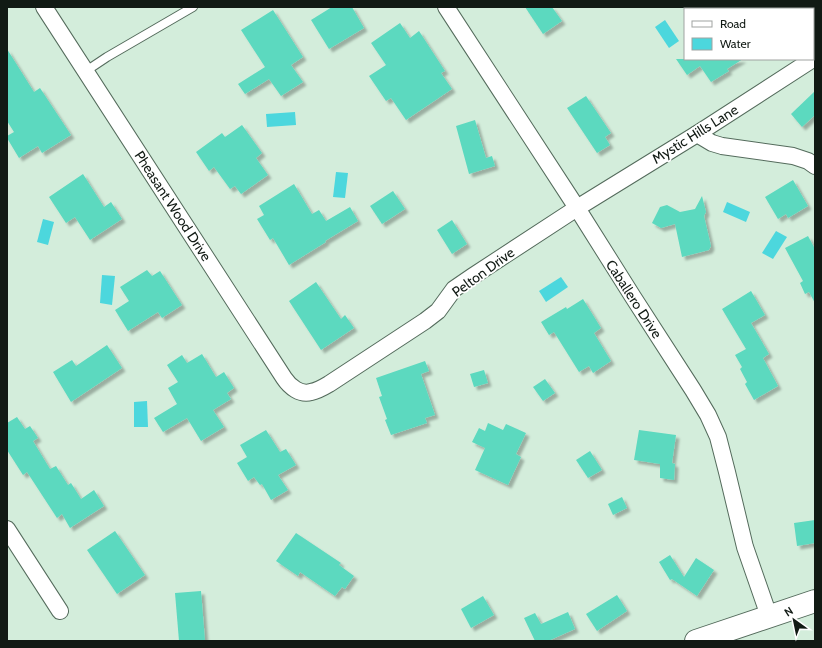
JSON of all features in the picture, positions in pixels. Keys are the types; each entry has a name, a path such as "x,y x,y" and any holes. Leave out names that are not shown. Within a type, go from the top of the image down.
{"street":[{"name":"Pheasant Wood Drive","path":"44,7 284,378 296,390 304,393 312,392"},
{"name":"Caballero Drive","path":"446,7 577,208 708,415 718,437 745,546 769,616"},
{"name":"Mystic Hills Lane","path":"577,208 697,134 811,60"},
{"path":"697,134 712,143 722,146 793,156 808,161 815,166"},
{"name":"Pelton Drive","path":"312,392 329,384 425,321 438,311 454,289 577,208"},
{"path":"7,529 60,611"},
{"path":"696,641 815,601"}],"lane":[{"path":"86,71 107,57 193,7"}],"water":[{"path":"665,20 679,41 669,48 655,27"},
{"path":"295,112 296,125 267,127 266,114"},
{"path":"336,172 348,173 345,198 333,197"},
{"path":"727,202 750,212 746,222 723,212"},
{"path":"43,219 54,222 48,245 37,242"},
{"path":"776,231 787,237 773,259 762,253"},
{"path":"102,275 115,276 112,305 100,303"},
{"path":"561,277 568,287 546,302 539,291"},
{"path":"147,401 148,427 134,427 134,402"}],"building":[{"path":"332,7 352,7 364,28 329,49 311,20"},
{"path":"525,7 552,7 562,21 543,34"},
{"path":"273,10 303,57 291,65 303,82 281,96 269,79 245,94 238,84 265,67 241,30"},
{"path":"400,23 410,38 419,31 445,71 441,73 452,89 406,120 391,98 386,101 369,76 386,65 371,43"},
{"path":"7,49 34,92 40,88 71,135 42,153 38,146 19,158 7,138 7,136 14,132 7,121"},
{"path":"676,59 741,60 727,69 729,71 711,82 700,66 687,75"},
{"path":"815,91 815,115 802,127 791,114"},
{"path":"586,96 611,133 605,137 610,145 597,153 567,108"},
{"path":"475,120 486,158 492,156 495,166 469,174 456,126"},
{"path":"242,125 262,153 256,158 268,175 241,194 235,186 230,189 214,167 209,171 196,152 222,133 225,137"},
{"path":"83,174 104,207 111,202 122,219 90,240 75,217 66,223 49,197"},
{"path":"793,180 808,206 788,218 786,214 778,219 765,197"},
{"path":"294,184 312,214 319,210 326,221 350,207 358,221 289,265 273,238 270,240 257,219 264,215 259,206"},
{"path":"393,191 405,209 382,224 370,206"},
{"path":"702,196 706,212 704,216 711,246 709,250 682,257 675,224 661,228 652,223 660,207 667,205 680,212 695,209"},
{"path":"452,220 467,244 452,254 437,230"},
{"path":"808,236 815,249 815,303 809,292 805,294 800,283 803,281 785,248"},
{"path":"147,270 152,276 160,271 182,305 162,318 158,312 128,331 115,310 129,301 120,287"},
{"path":"316,282 341,319 345,315 354,328 321,350 289,301"},
{"path":"751,291 765,315 751,323 769,354 763,358 778,386 754,400 745,384 747,382 740,369 742,367 735,355 746,349 722,309"},
{"path":"583,299 601,328 594,333 611,361 593,373 589,366 579,372 554,332 549,335 541,322"},
{"path":"107,345 122,368 71,402 53,372 72,360 76,366"},
{"path":"202,354 216,377 224,372 234,388 227,393 231,399 213,410 224,427 201,441 187,418 163,432 154,418 177,404 168,388 178,382 167,365 182,355 187,363"},
{"path":"425,361 429,371 421,374 435,415 425,418 427,423 391,435 385,420 387,419 379,397 382,396 376,378"},
{"path":"484,370 488,383 474,387 470,374"},
{"path":"545,379 555,393 543,401 533,387"},
{"path":"17,417 25,429 30,426 38,438 33,441 50,469 56,466 68,485 71,483 81,499 94,490 104,506 70,528 62,514 57,518 27,472 23,475 7,450 7,423"},
{"path":"488,423 503,430 506,424 526,433 516,454 521,457 508,485 475,470 485,448 472,442 479,428 485,431"},
{"path":"266,430 280,452 286,449 296,465 278,475 288,490 271,500 262,484 260,485 254,477 248,481 237,463 247,457 240,445"},
{"path":"639,430 676,435 672,463 675,464 674,480 660,478 660,464 634,460"},
{"path":"590,451 602,470 588,478 576,460"},
{"path":"622,497 627,508 613,515 608,504"},
{"path":"815,520 815,543 797,546 794,523"},
{"path":"115,531 145,575 117,594 87,550"},
{"path":"296,533 341,563 339,565 354,576 345,589 342,587 335,596 300,572 298,576 276,561"},
{"path":"670,555 684,577 696,558 714,570 697,596 672,579 670,580 659,562"},
{"path":"201,591 205,641 179,641 175,593"},
{"path":"617,595 627,611 597,631 586,614"},
{"path":"483,596 494,615 471,628 461,609"},
{"path":"568,612 575,629 548,641 535,641 524,618 535,613 541,624"}]}
